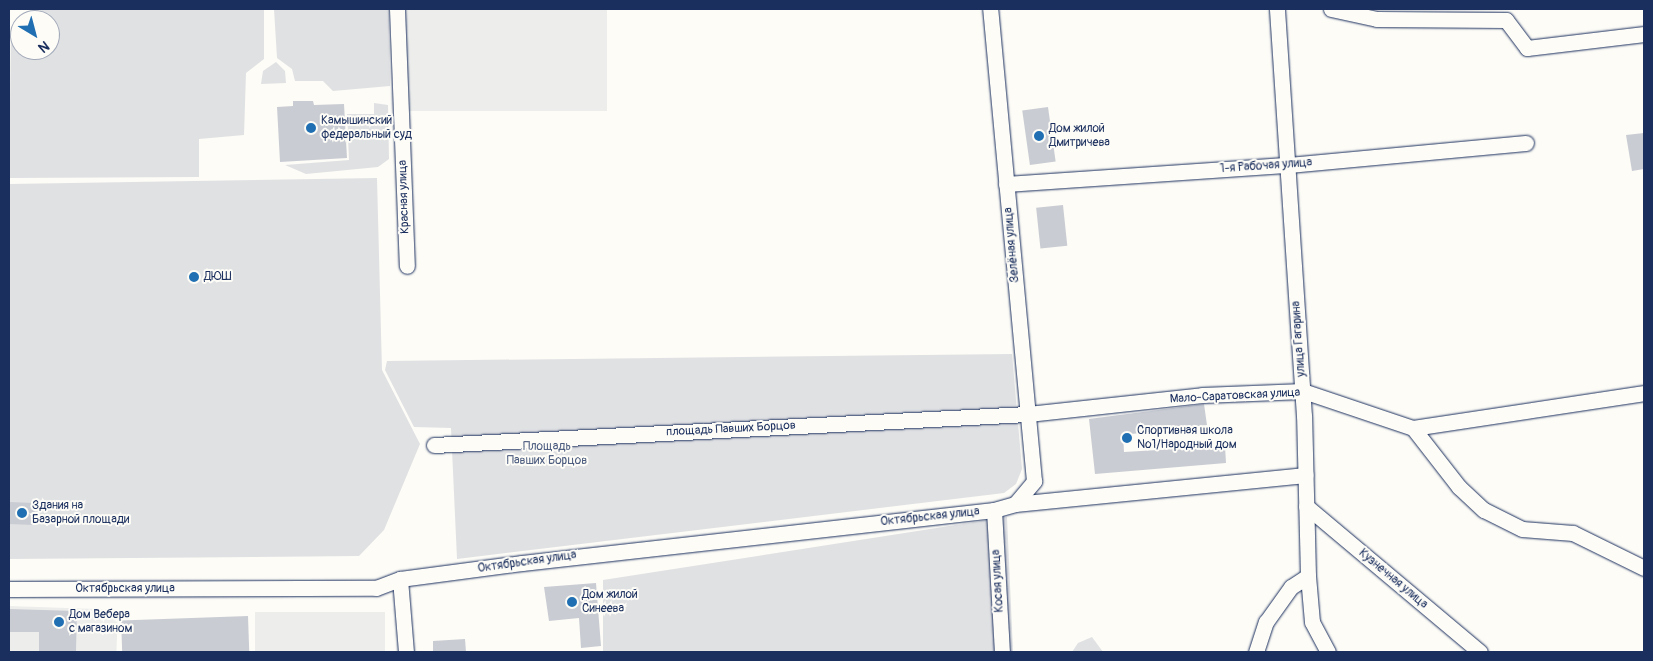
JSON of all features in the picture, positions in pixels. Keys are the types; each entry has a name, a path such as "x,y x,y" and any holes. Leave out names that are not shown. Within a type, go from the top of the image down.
{"street":[{"name":"Красная улица","path":"397,9 407,266"},
{"name":"Зелёная улица","path":"990,9 1034,481 1015,504"},
{"name":"улица Гагарина","path":"1277,9 1302,391 1308,576 1312,622 1328,652"},
{"path":"1331,9 1377,19 1506,20 1527,48 1644,34"},
{"name":"1-я Рабочая улица","path":"1006,184 1288,165 1526,143"},
{"name":"Мало-Саратовская улица","path":"1028,414 1202,395 1302,391 1413,428 1644,393"},
{"name":"площадь Павших Борцов","path":"434,445 1028,414"},
{"path":"1413,428 1459,487 1484,510 1522,529 1573,533 1644,568"},
{"name":"Октябрьская улица","path":"9,589 376,588 400,579 625,549 994,510 1015,504 1306,475"},
{"name":"Кузнечная улица","path":"1306,506 1480,652"},
{"name":"Косая улица","path":"994,510 1002,652"},
{"path":"1256,652 1266,622 1291,587 1308,576"},
{"path":"400,579 406,652"}],"shaded area":[{"path":"406,9 607,9 607,111 406,111"},
{"path":"9,606 118,610 116,652 9,652"},
{"path":"255,612 385,612 385,652 255,652"}],"green space":[{"path":"264,9 264,59 246,73 244,135 199,139 199,177 9,178 11,60 60,60 60,10 40,10"},
{"path":"274,9 389,9 390,86 333,91 323,81 295,81 292,69 277,58"},
{"path":"276,62 285,71 286,83 261,84 263,71"},
{"path":"374,103 388,105 389,159 378,167 306,174 285,165 349,160 347,114 374,114"},
{"name":"ДЮШ","path":"377,178 382,370 420,444 384,530 359,556 9,559 9,184"},
{"name":"Площадь Павших Борцов","path":"1012,354 1022,469 1016,484 1004,493 457,559 451,428 414,427 385,370 387,361"},
{"path":"1007,517 1013,652 603,652 603,580"},
{"path":"1092,637 1103,652 1072,652 1078,643"}],"building":[{"name":"Камышинский федеральный суд","path":"293,101 313,101 314,105 344,104 347,158 280,162 277,107 293,106"},
{"name":"Дом жилой Дмитричева","path":"1048,107 1056,161 1030,165 1022,111"},
{"path":"1644,133 1644,169 1632,171 1626,135"},
{"path":"1063,205 1067,246 1040,249 1036,208"},
{"name":"Спортивная школа №1/Народный дом","path":"1204,404 1207,425 1123,435 1124,452 1225,446 1226,463 1095,474 1089,419"},
{"name":"Здания на Базарной площади","path":"9,502 35,503 34,525 9,524"},
{"name":"Дом жилой Синеева","path":"596,583 601,646 581,648 579,618 549,621 544,587"},
{"name":"Дом Вебера с магазином","path":"9,609 77,611 76,652 39,652 39,632 9,632"},
{"path":"248,616 249,652 122,652 121,620"},
{"path":"465,639 466,652 433,652 433,641"}],"place":[{"name":"Камышинский федеральный суд","path":"311,128"},
{"name":"Дом жилой Дмитричева","path":"1039,136"},
{"name":"ДЮШ","path":"194,277"},
{"name":"Спортивная школа №1/Народный дом","path":"1127,438"},
{"name":"Здания на Базарной площади","path":"22,513"},
{"name":"Дом жилой Синеева","path":"572,602"},
{"name":"Дом Вебера с магазином","path":"59,622"}]}
